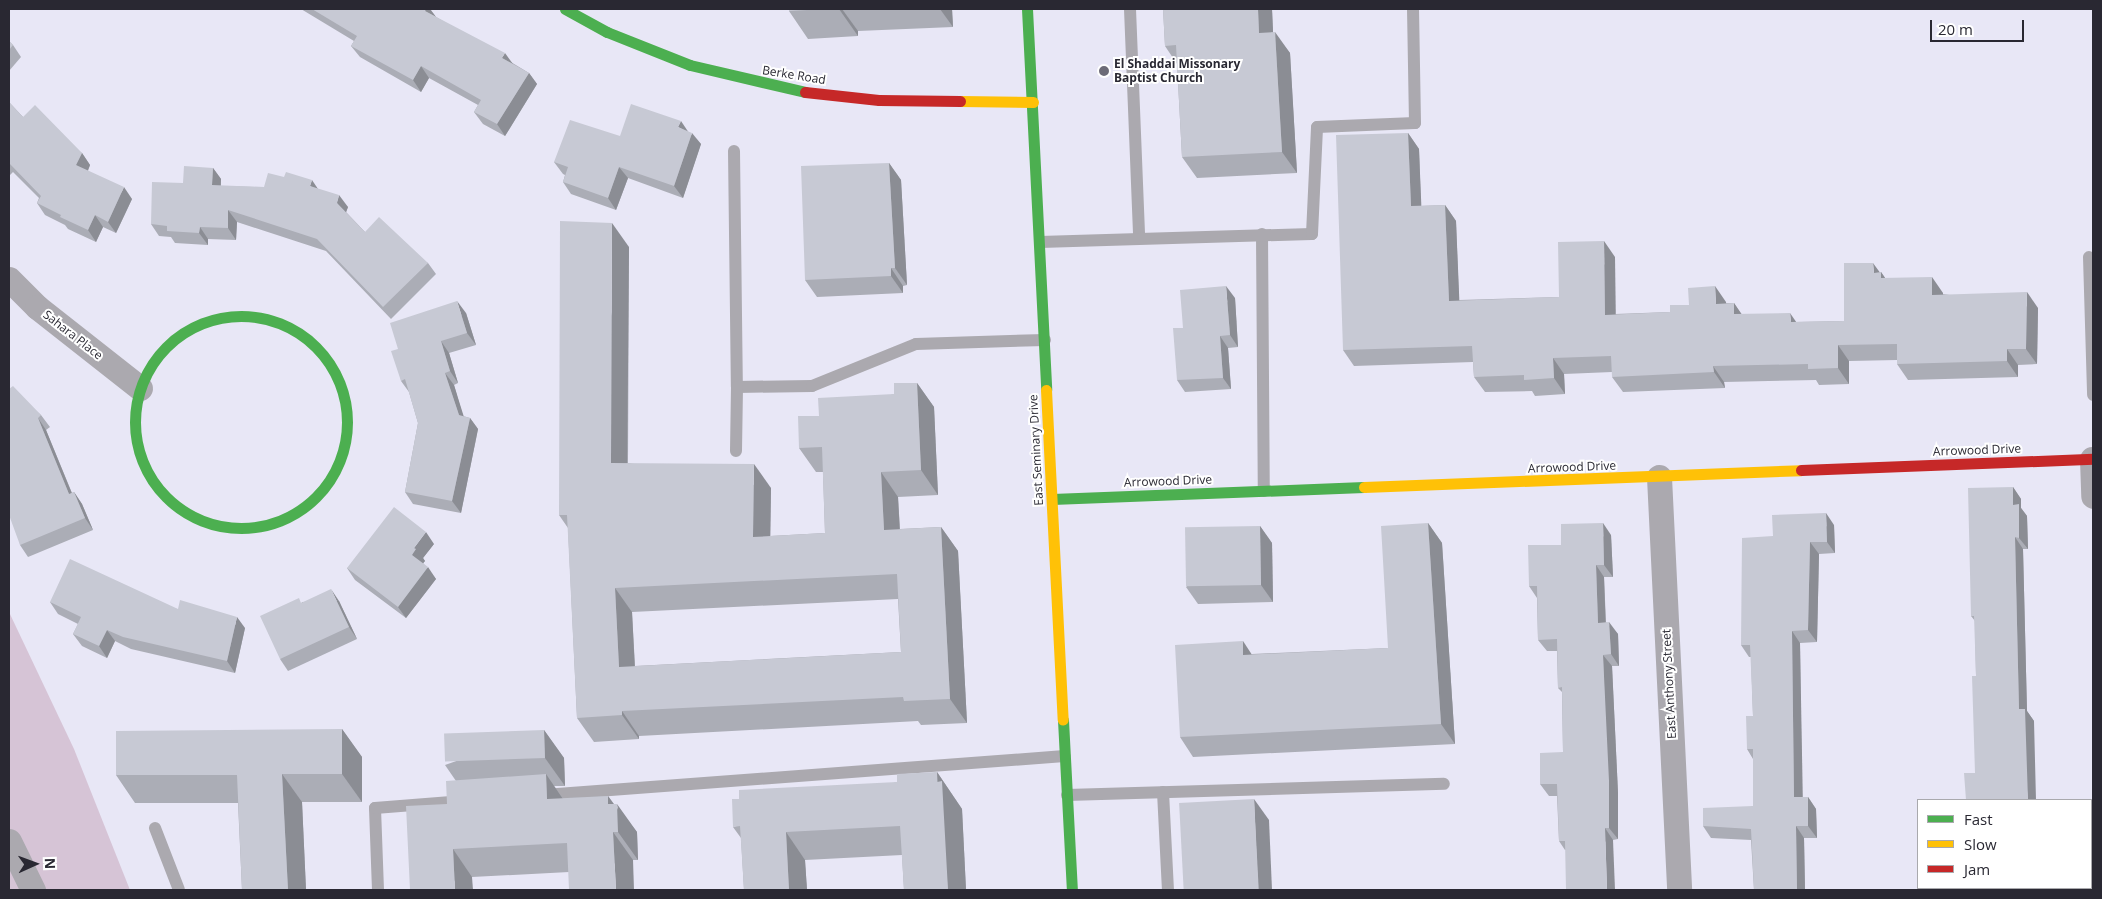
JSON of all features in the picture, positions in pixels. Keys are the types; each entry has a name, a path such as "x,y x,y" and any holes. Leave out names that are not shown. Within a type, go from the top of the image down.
{"street":[{"name":"Berke Road","path":"565,9 607,32 690,65 750,81 809,92 879,100 1033,102"},
{"name":"East Seminary Drive","path":"1027,9 1072,890"},
{"name":"Sahara Place","path":"9,279 37,307 140,388"},
{"path":"253,315 282,323 307,337 327,358 341,384 347,412 346,442 337,469 320,494 299,512 272,525 243,530 214,526 187,515 164,497 147,473 137,446 134,417 140,388 152,362 172,340 196,324 224,316 253,315"},
{"name":"Arrowood Drive","path":"1052,499 2093,459"},
{"path":"2093,459 2093,496"},
{"name":"East Anthony Street","path":"1659,477 1679,890"},
{"path":"9,841 33,890"}],"lane":[{"path":"1130,9 1139,238"},
{"path":"1040,242 1312,234 1317,127 1415,123 1413,9"},
{"path":"734,151 736,451"},
{"path":"1262,234 1264,491"},
{"path":"2090,257 2093,395"},
{"path":"737,387 812,386 916,344 1045,340"},
{"path":"533,796 1065,756"},
{"path":"1067,795 1444,784"},
{"path":"1163,792 1168,890"},
{"path":"378,890 375,808 473,800"},
{"path":"155,828 180,890"}],"shaded area":[{"path":"9,612 74,749 130,890 9,890"}],"building":[{"path":"312,9 426,9 425,11 505,53 502,58 529,73 497,124 474,112 481,100 421,66 413,80 351,46 357,36"},
{"path":"789,9 825,9 789,11"},
{"path":"1163,9 1258,9 1259,33 1275,32 1282,152 1182,157 1176,45 1165,46"},
{"path":"9,41 13,45 9,50"},
{"path":"9,102 23,117 35,105 82,153 76,165 124,187 108,222 95,215 88,230 60,217 61,215 37,203 41,196 9,163"},
{"path":"631,104 681,121 678,127 692,133 674,186 619,167 608,198 563,182 568,167 554,162 570,120 620,136"},
{"path":"1408,133 1411,206 1445,205 1449,301 1559,297 1558,242 1604,241 1605,315 1670,312 1670,305 1689,305 1688,288 1715,286 1716,304 1734,303 1734,314 1790,313 1791,322 1844,321 1844,263 1873,263 1874,273 1881,272 1881,278 1932,277 1932,295 2027,292 2026,349 2007,349 2007,361 1897,364 1897,344 1838,345 1838,368 1808,369 1808,364 1713,366 1714,372 1612,377 1611,356 1553,358 1554,378 1524,380 1524,375 1474,377 1472,346 1343,350 1336,135"},
{"path":"889,163 895,268 891,268 891,276 805,280 801,166"},
{"path":"184,166 213,168 212,185 264,187 268,173 284,177 286,172 312,180 310,186 339,195 337,203 365,232 379,217 428,263 383,307 317,239 228,210 228,228 200,227 199,233 167,231 167,226 151,224 152,182 183,183"},
{"path":"560,221 612,223 611,463 754,464 753,537 825,533 822,447 799,448 798,416 819,416 818,398 894,394 894,383 917,383 921,470 881,472 884,530 941,527 950,699 904,701 903,697 622,711 622,715 577,718 567,515 559,515","holes":["897,574 901,652 619,667 615,588"]},
{"path":"1226,286 1230,335 1220,336 1223,378 1177,380 1173,328 1183,328 1180,290"},
{"path":"457,301 467,333 441,341 450,371 445,373 459,415 470,418 452,501 405,492 418,423 405,379 401,381 391,351 398,349 390,323"},
{"path":"13,386 41,415 38,418 69,494 74,492 85,518 20,545 9,515 9,389"},
{"path":"2013,487 2013,505 2019,504 2019,538 2015,537 2019,709 2025,709 2028,799 1966,799 1964,773 1975,773 1972,676 1976,676 1974,616 1971,616 1968,488"},
{"path":"394,507 426,532 414,548 416,549 412,555 428,567 398,607 347,568"},
{"path":"1826,513 1827,542 1810,542 1808,630 1792,631 1794,797 1808,797 1808,826 1796,826 1797,890 1754,890 1751,829 1703,826 1703,808 1753,806 1753,749 1747,749 1746,716 1753,716 1750,645 1741,645 1742,538 1773,536 1772,515"},
{"path":"1428,523 1441,724 1180,737 1175,645 1243,641 1243,655 1388,648 1381,526"},
{"path":"1603,523 1604,565 1596,565 1598,623 1609,622 1611,654 1603,655 1609,781 1609,828 1605,828 1607,890 1566,890 1565,841 1559,841 1557,784 1540,784 1540,753 1563,752 1562,687 1558,688 1557,639 1538,640 1537,586 1529,586 1528,545 1561,545 1561,524"},
{"path":"1260,526 1261,585 1186,586 1185,527"},
{"path":"70,559 178,609 180,600 237,617 227,661 123,637 107,630 99,646 73,634 81,617 50,602"},
{"path":"331,589 349,627 280,659 260,616 299,598 301,603"},
{"path":"342,729 342,774 282,774 288,890 242,890 237,775 116,775 116,731"},
{"path":"544,730 545,758 445,761 444,733"},
{"path":"937,772 937,782 942,781 948,890 904,890 900,826 786,832 789,890 744,890 740,826 733,827 732,799 739,799 739,790 897,782 897,774"},
{"path":"546,774 547,799 608,796 608,804 617,804 618,832 613,832 616,890 569,890 567,843 453,849 455,890 410,890 406,806 447,804 446,781"},
{"path":"1254,799 1259,890 1184,890 1179,803"},
{"path":"1976,889 2026,889 2026,890"}],"traffic: fast":[{"path":"565,9 607,32 690,65 805,92"},
{"path":"1027,9 1046,390"},
{"path":"231,316 251,316 272,320 291,328 309,340 323,354 335,372 343,391 347,422 343,453 335,472 323,490 309,504 291,516 272,524 251,528 231,528 210,524 191,516 173,504 159,490 147,472 139,453 135,432 135,412 139,391 147,372 159,354 173,340 191,328 210,320 231,316"},
{"path":"1052,499 1364,487"},
{"path":"1063,720 1072,890"}],"traffic: slow":[{"path":"960,101 1033,102"},
{"path":"1046,390 1063,720"},
{"path":"1364,487 1801,470"}],"traffic: jam":[{"path":"805,92 879,100 960,101"},
{"path":"1801,470 2093,459"}],"place":[{"name":"El Shaddai Missonary Baptist Church","path":"1104,71"}]}
